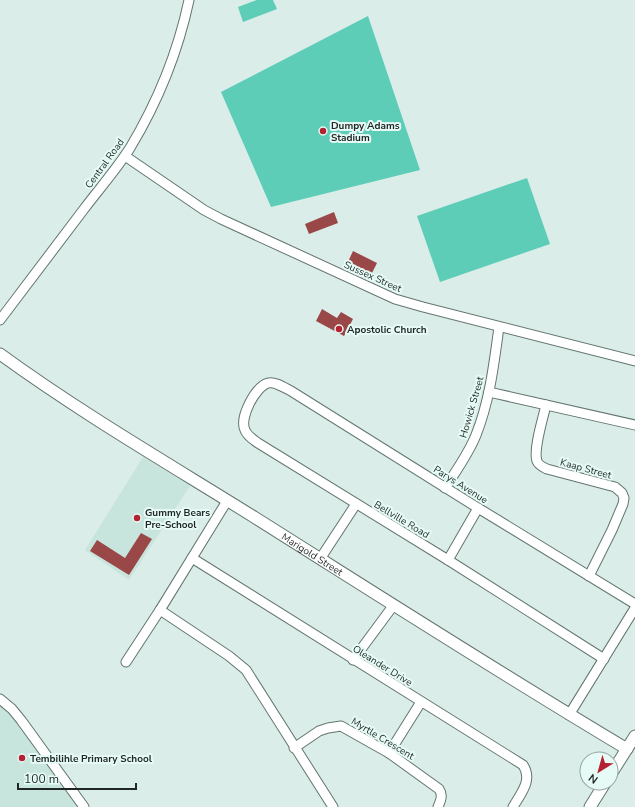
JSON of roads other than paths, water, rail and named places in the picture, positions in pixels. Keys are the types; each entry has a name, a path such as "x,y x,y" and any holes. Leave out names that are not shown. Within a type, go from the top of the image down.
{"street":[{"name":"Central Road","path":"0,320 125,156 148,116 166,74 178,42 189,0"},
{"name":"Sussex Street","path":"125,156 204,210 395,299 635,361"},
{"name":"Howick Street","path":"445,488 469,450 476,434 489,392 499,327"},
{"name":"Marigold Street","path":"0,354 55,392 320,558 393,606 626,749"},
{"name":"Bellville Road","path":"275,383 269,382 257,392 244,416 244,430 247,434 258,443 448,560 604,659"},
{"name":"Parys Avenue","path":"275,383 291,391 445,488 635,604"},
{"path":"489,392 635,425"},
{"name":"Kaap Street","path":"546,405 536,451 537,462 540,466 615,487 620,490 624,498 612,530 589,576"},
{"path":"126,662 160,610 227,500"},
{"path":"320,558 356,504"},
{"path":"448,560 478,508"},
{"name":"Oleander Drive","path":"192,558 523,765 527,771 528,778 513,807"},
{"path":"354,660 393,606"},
{"path":"569,715 635,608"},
{"path":"160,610 241,665 250,676 294,748 333,807"},
{"path":"0,699 12,709 21,720 84,807"},
{"path":"390,753 421,702"},
{"name":"Myrtle Crescent","path":"294,748 319,731 340,726 390,753 439,788 441,793 441,801 438,807"},
{"path":"619,761 635,736"},
{"path":"590,807 600,791"}],"place":[{"name":"Dumpy Adams Stadium","path":"323,131"},
{"name":"Apostolic Church","path":"339,329"},
{"name":"Gummy Bears Pre-School","path":"137,518"},
{"name":"Tembilihle Primary School","path":"22,758"}]}
